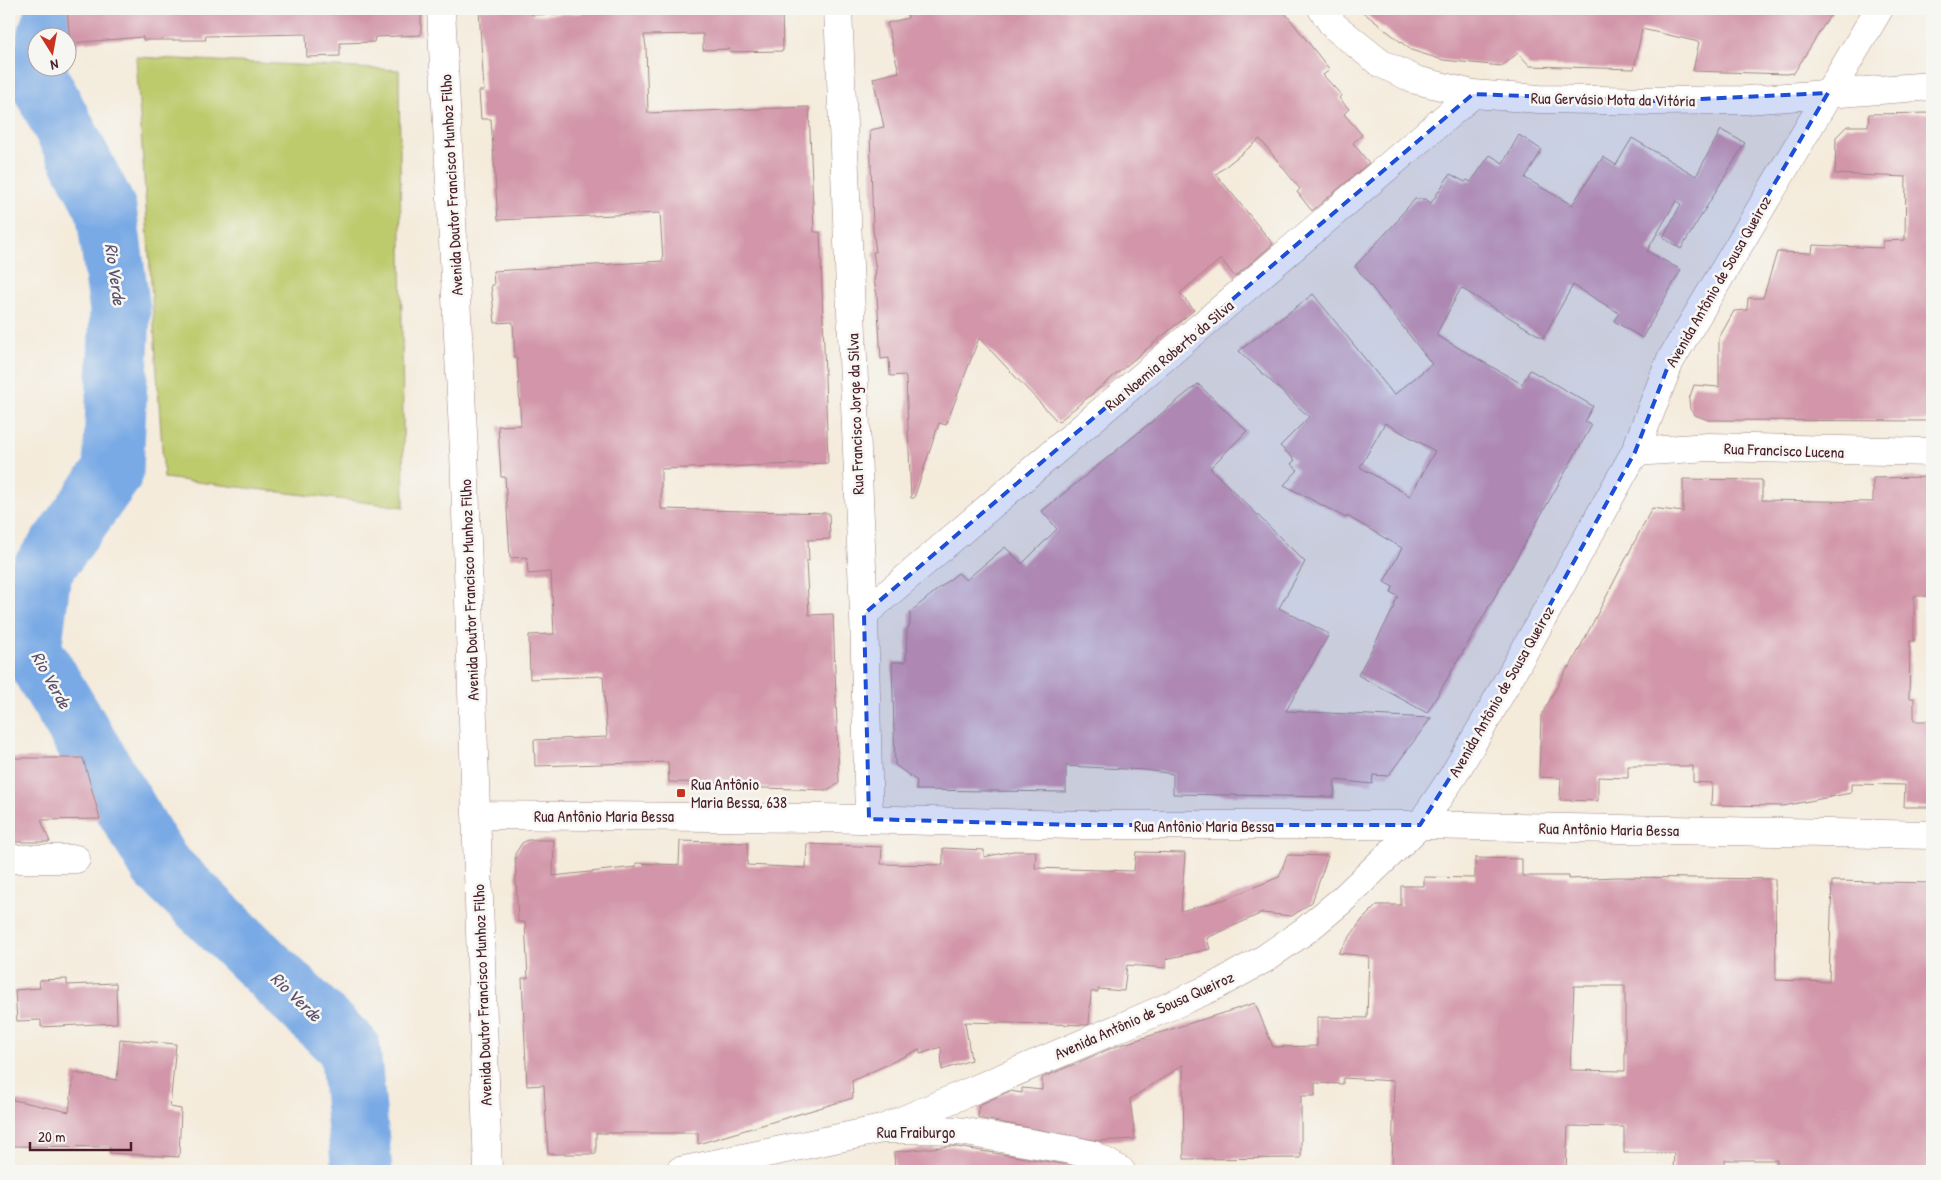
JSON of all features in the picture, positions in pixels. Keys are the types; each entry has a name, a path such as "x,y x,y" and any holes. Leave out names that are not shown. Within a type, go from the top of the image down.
{"street":[{"name":"Avenida Doutor Francisco Munhoz Filho","path":"442,9 464,450 488,1171"},
{"name":"Rua Francisco Jorge da Silva","path":"838,9 864,614 869,819"},
{"name":"Rua Gervásio Mota da Vitória","path":"1322,9 1334,26 1380,64 1416,80 1473,94 1539,99 1747,100 1932,86"},
{"name":"Avenida Antônio de Sousa Queiroz","path":"882,1129 1175,1004 1217,985 1264,959 1306,930 1342,900 1420,825 1453,776 1483,725 1635,452 1670,362 1879,9"},
{"name":"Rua Noemia Roberto da Silva","path":"864,614 1473,94"},
{"name":"Rua Francisco Lucena","path":"1635,452 1709,447 1932,452"},
{"name":"Rua Antônio Maria Bessa","path":"476,815 869,819 1075,825 1420,825 1932,835"},
{"path":"9,859 76,859"},
{"name":"Rua Fraiburgo","path":"680,1171 882,1129 934,1129 966,1132 1071,1150 1093,1155 1121,1171"}],"highlighted area":[{"path":"1828,93 1670,361 1635,452 1483,725 1420,825 1075,825 869,819 864,614 1473,94 1655,101"}],"green space":[{"path":"136,57 399,70 404,507 164,478"}],"building":[{"path":"67,9 421,9 421,35 375,37 374,42 340,43 340,56 307,57 306,34 205,36 206,40 143,40 143,37 78,42 78,28 69,28"},
{"path":"479,9 531,9 532,15 582,13 582,9 782,9 783,51 729,52 730,49 703,50 703,34 644,35 648,113 809,107 814,232 820,232 828,463 661,469 661,509 829,513 830,539 808,540 809,561 806,561 809,615 833,614 839,783 829,790 730,787 730,783 669,782 668,762 535,766 534,740 607,737 603,676 530,679 529,635 554,634 551,572 528,574 527,557 510,558 505,477 501,477 498,426 521,425 513,322 495,323 491,285 494,285 493,271 663,261 660,213 498,220 491,119 481,119 479,91 484,91"},
{"path":"906,9 1282,9 1330,70 1323,75 1342,96 1339,98 1349,109 1344,114 1362,135 1353,143 1369,163 1312,211 1297,192 1300,189 1260,139 1216,174 1273,244 1235,277 1221,259 1180,293 1194,310 1058,422 979,338 946,425 939,423 914,498 911,498 905,375 890,376 889,358 881,359 877,295 874,281 876,270 873,252 876,252 873,229 870,130 884,127 873,78 899,72 887,23 908,18"},
{"path":"1359,9 1834,9 1794,73 1786,74 1693,71 1699,42 1642,29 1634,69 1530,66 1518,53 1502,66 1443,60 1411,50"},
{"path":"1932,113 1932,421 1708,420 1695,415 1690,409 1689,399 1694,385 1719,387 1719,338 1734,311 1747,310 1748,298 1763,298 1777,252 1812,253 1813,245 1883,248 1883,241 1905,240 1906,177 1835,174 1836,137 1847,126 1868,126 1869,114"},
{"path":"1721,130 1745,143 1681,249 1663,238 1681,204 1676,201 1647,251 1681,270 1642,338 1614,321 1619,313 1573,285 1543,338 1461,288 1436,335 1522,384 1530,370 1593,406 1585,421 1592,425 1427,713 1358,675 1395,606 1398,596 1391,593 1393,587 1384,582 1402,548 1347,516 1346,518 1284,485 1298,470 1291,464 1295,460 1280,446 1309,417 1239,351 1313,294 1394,395 1432,364 1355,266 1400,218 1415,199 1425,199 1431,203 1450,174 1465,182 1467,180 1471,182 1490,155 1503,163 1519,135 1542,150 1525,178 1572,205 1603,157 1616,165 1632,138 1696,176","holes":["1385,423 1435,451 1410,496 1360,467"]},
{"path":"1198,384 1247,431 1210,468 1305,562 1279,608 1329,634 1286,711 1431,718 1388,776 1373,775 1372,784 1335,780 1334,797 1173,794 1173,774 1145,770 1066,766 1066,792 916,790 917,781 895,765 892,662 906,662 907,630 910,625 910,612 958,573 966,580 1005,547 1022,564 1057,529 1042,511"},
{"path":"1932,477 1932,596 1914,596 1914,641 1910,641 1909,698 1914,698 1914,721 1932,721 1932,807 1904,807 1905,785 1851,784 1851,793 1783,806 1711,805 1712,783 1693,782 1693,766 1628,766 1628,778 1598,777 1598,801 1560,800 1561,778 1539,777 1541,716 1568,667 1570,667 1652,508 1683,512 1683,479 1762,480 1762,500 1873,502 1873,478"},
{"path":"9,758 83,758 100,819 41,820 50,842 9,842"},
{"path":"528,840 554,840 553,876 636,867 636,863 679,865 680,841 748,843 747,865 806,868 807,844 882,847 881,864 943,865 943,848 984,850 984,857 1013,851 1036,851 1035,868 1134,871 1136,852 1185,853 1181,911 1223,900 1279,877 1287,855 1328,856 1312,902 1292,916 1262,913 1207,938 1210,949 1166,959 1166,968 1127,965 1124,991 1098,989 1098,992 1091,992 1089,1024 965,1022 971,1060 942,1070 941,1047 920,1054 920,1049 852,1081 853,1098 698,1144 698,1133 596,1133 596,1154 548,1154 544,1085 527,1086 522,978 528,978 525,922 518,922 515,854 522,843"},
{"path":"1475,858 1522,859 1522,876 1569,876 1569,879 1617,877 1775,879 1776,980 1829,982 1832,881 1932,883 1932,933 1930,933 1932,970 1932,1171 1777,1171 1777,1160 1725,1160 1725,1171 1673,1171 1674,1153 1624,1153 1624,1127 1568,1126 1566,1171 1392,1171 1394,1081 1343,1078 1343,1084 1315,1083 1315,1096 1301,1096 1301,1158 1184,1159 1183,1065 1130,1099 1135,1139 1098,1141 978,1118 979,1105 1010,1091 1022,1093 1022,1088 1042,1090 1042,1078 1114,1047 1255,1003 1273,1047 1317,1046 1317,1017 1367,1018 1369,956 1338,953 1362,920 1377,905 1401,905 1401,886 1424,886 1424,877 1475,878","holes":["1574,986 1625,986 1625,1071 1570,1070"]},
{"path":"67,979 67,985 116,983 117,1023 41,1027 41,1020 17,1021 15,990 40,988 39,980"},
{"path":"120,1039 176,1044 170,1107 181,1109 179,1157 110,1153 110,1147 9,1146 9,1099 69,1112 74,1073 117,1080"},
{"path":"951,1146 1068,1165 1090,1171 895,1171 894,1152"}],"waterway":[{"name":"Rio Verde","path":"50,28 57,9"},
{"name":"Rio Verde","path":"38,78 106,209 120,310 113,472 41,572 31,650 160,865 350,1049 362,1171"}],"place":[{"name":"Rua Antônio Maria Bessa, 638","path":"681,793"}]}
